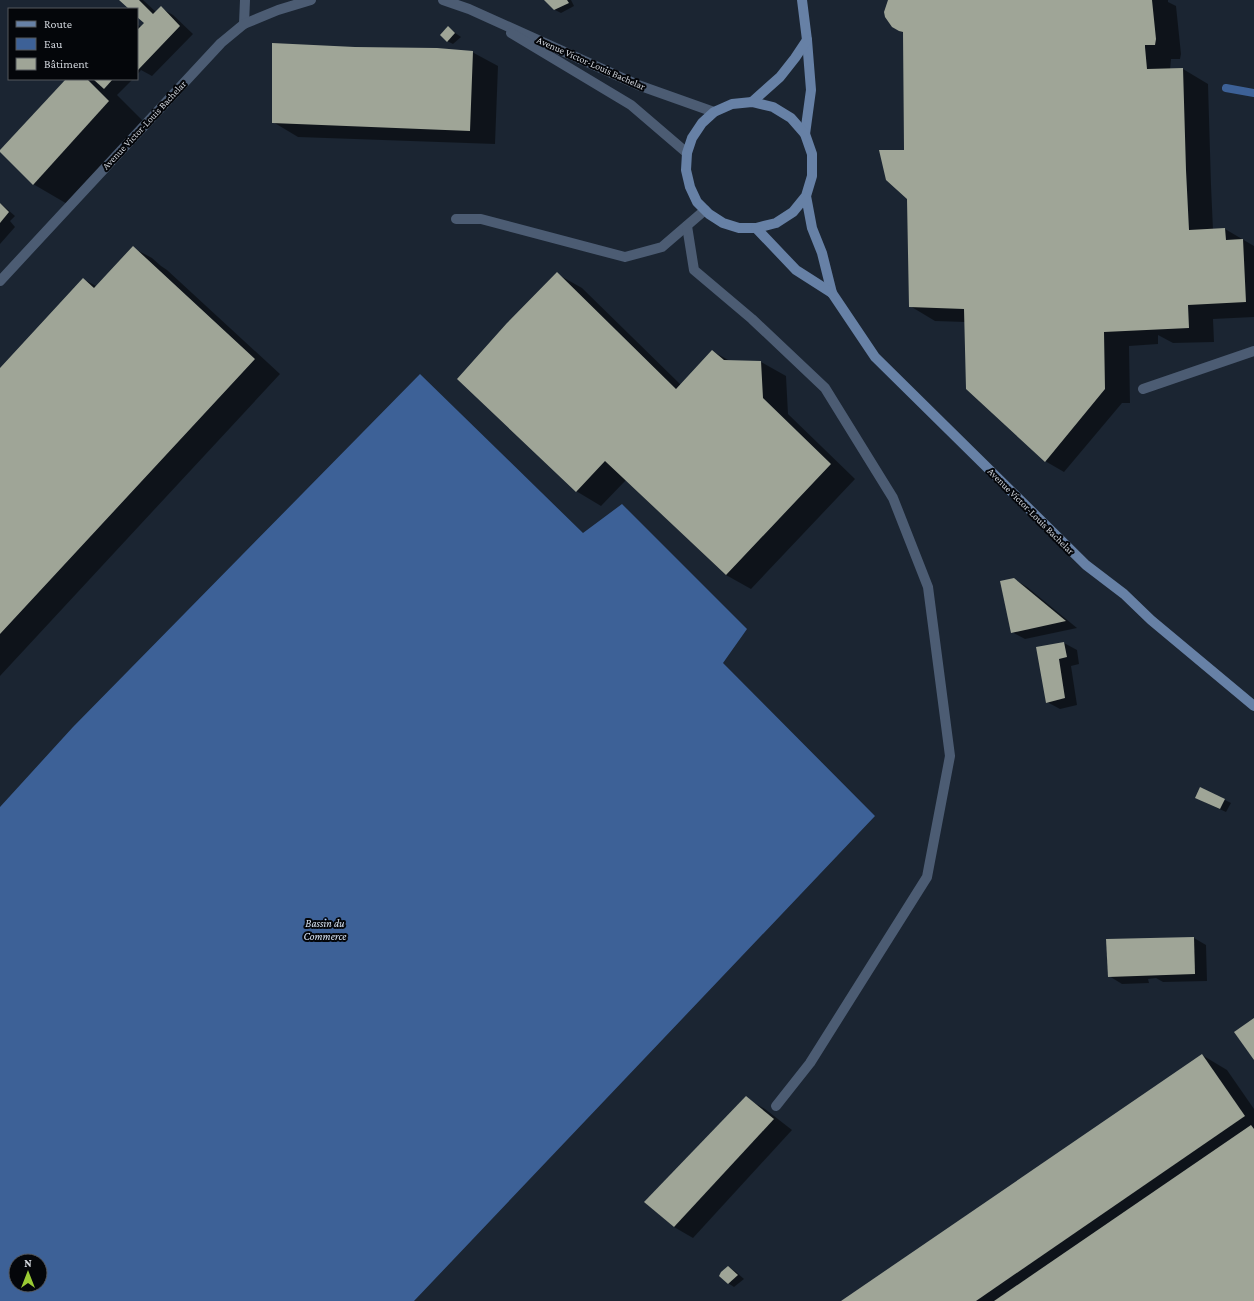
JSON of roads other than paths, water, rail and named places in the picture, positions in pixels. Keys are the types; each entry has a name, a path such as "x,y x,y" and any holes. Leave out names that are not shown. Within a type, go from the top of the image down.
{"main road":[{"path":"802,0 811,90 805,134"},
{"path":"752,102 780,77 807,40"},
{"path":"752,102 773,107 791,118 805,134 812,154 812,176 806,196 793,212 776,223 756,228 739,228 723,223 709,214 697,202 690,187 686,170 687,153 692,138 702,124 714,112 732,104 752,102"},
{"name":"Avenue Victor-Louis Bachelar","path":"806,196 812,228 822,253 832,293 875,356 1086,565 1124,594 1151,620 1254,706"},
{"name":"Avenue Victor-Louis Bachelar","path":"756,228 796,270 832,293"}],"street":[{"path":"244,24 245,0"},
{"name":"Avenue Victor-Louis Bachelar","path":"0,281 221,42 244,24 308,0"},
{"name":"Avenue Victor-Louis Bachelar","path":"443,0 469,9 638,85 714,112"},
{"name":"Avenue Victor-Louis Bachelar","path":"469,9 631,105 687,153"},
{"path":"456,219 481,219 625,257 662,247 705,210"},
{"path":"686,226 694,270 752,319 825,388 893,498 928,587 950,756 927,877 810,1063 776,1106"},
{"path":"1143,389 1254,351"}],"water":[{"name":"Bassin du Commerce","path":"420,374 583,533 622,504 747,629 723,663 875,816 414,1301 0,1301 0,807 73,727"}],"waterway":[{"path":"1226,88 1254,93"}]}
